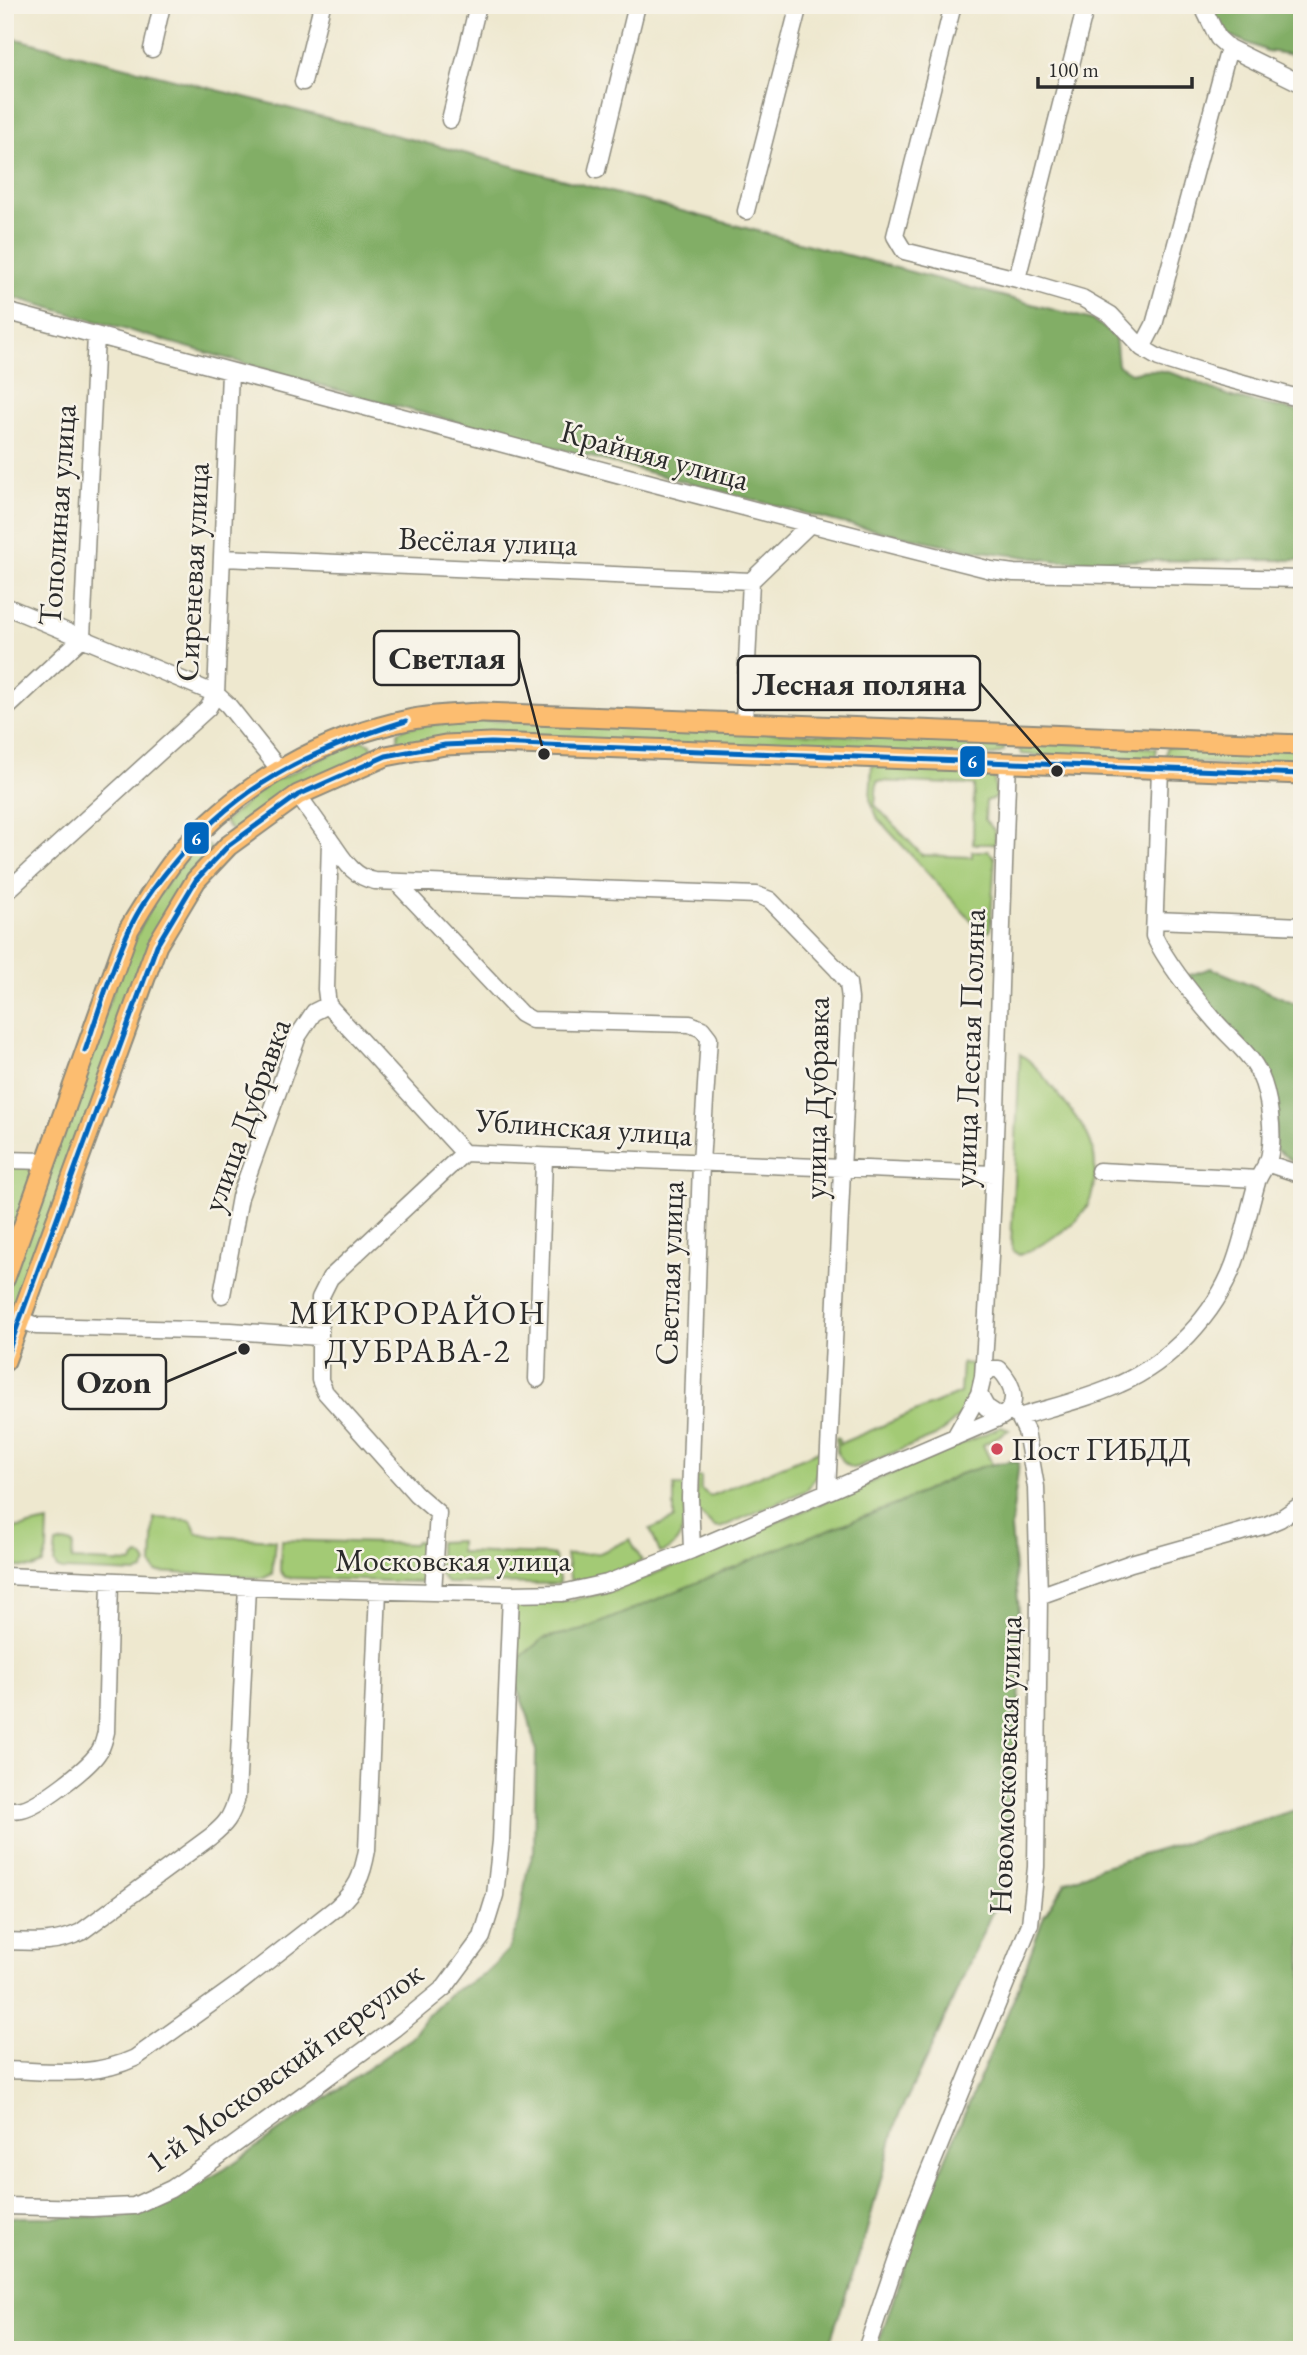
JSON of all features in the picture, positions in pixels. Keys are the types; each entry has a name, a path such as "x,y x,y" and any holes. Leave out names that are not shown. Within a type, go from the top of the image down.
{"main road":[{"path":"5,1278 129,929 179,855 208,824 244,792 279,769 332,744 413,719 483,713 1302,745"},
{"path":"379,729 386,756"},
{"path":"1008,762 1012,732"},
{"path":"1160,769 1162,739"},
{"path":"5,1361 13,1318 157,945 196,880 228,846 299,795 386,756 445,745 491,743 1302,775"},
{"path":"208,824 228,846"}],"street":[{"path":"152,49 162,5"},
{"path":"303,82 322,5"},
{"path":"450,120 478,5"},
{"path":"597,170 637,5"},
{"path":"746,211 799,5"},
{"path":"953,5 895,236 904,251 1017,279 1082,299 1111,315 1142,348 1159,358 1210,374 1301,395"},
{"path":"1017,279 1086,5"},
{"path":"1202,5 1218,38 1229,48 1302,84"},
{"path":"1142,348 1154,324 1229,48"},
{"name":"Крайняя улица","path":"5,311 809,525 1014,573 1302,579"},
{"name":"Тополиная улица","path":"5,710 82,638 96,335"},
{"name":"Сиреневая улица","path":"5,892 208,708 216,694 230,373"},
{"path":"744,722 751,581 809,525"},
{"name":"Весёлая улица","path":"223,558 751,581"},
{"path":"5,606 216,694 228,705 279,769"},
{"name":"улица Лесная Поляна","path":"979,1394 983,1377 993,1174 1008,762"},
{"name":"Московская улица","path":"5,1576 377,1591 562,1593 607,1583 692,1550 1010,1415 1119,1385 1146,1371 1175,1348 1208,1311 1223,1289 1244,1232 1258,1179 1270,1153 1270,1118 1261,1075 1252,1060 1217,1023 1162,952 1154,936 1160,769"},
{"path":"299,795 330,840 326,989 328,1005"},
{"name":"улица Дубравка","path":"330,840 355,873 363,879 757,895 770,900 848,983 850,999 844,1168 827,1492"},
{"name":"Светлая улица","path":"396,882 521,1014 532,1020 690,1024 702,1029 709,1038 701,1163 690,1498 692,1550"},
{"path":"1155,920 1302,926"},
{"name":"Ублинская улица","path":"328,1005 464,1153 993,1174"},
{"name":"улица Дубравка","path":"222,1294 240,1197 298,1036 314,1012 328,1005"},
{"path":"433,1592 438,1513 416,1494 325,1392 320,1381 320,1298 330,1278 464,1153"},
{"path":"537,1379 544,1157"},
{"path":"5,1160 47,1161"},
{"path":"1266,1163 1302,1175"},
{"path":"1099,1171 1258,1179"},
{"path":"13,1318 36,1326 231,1331 319,1337"},
{"name":"улица Лесная Поляна","path":"985,1335 999,1369"},
{"path":"983,1377 990,1368 999,1369"},
{"name":"Новомосковская улица","path":"866,2350 914,2208 1030,1924 1036,1867 1036,1486 1026,1431 1010,1415 1013,1396 1009,1383 999,1369"},
{"path":"979,1394 986,1407 1010,1415"},
{"path":"956,1437 979,1394"},
{"path":"1038,1596 1131,1563 1266,1525 1302,1504"},
{"path":"5,1810 22,1809 38,1803 98,1754 106,1732 110,1581"},
{"path":"5,1941 50,1943 66,1940 81,1932 210,1837 232,1815 237,1797 247,1587"},
{"path":"5,2070 95,2072 116,2067 135,2058 337,1908 352,1893 362,1876 367,1850 377,1591"},
{"name":"1-й Московский переулок","path":"5,2206 134,2206 171,2189 395,2028 445,1987 482,1937 495,1895 501,1841 511,1594"}],"green space":[{"path":"1205,5 1302,5 1302,56 1267,51 1218,31"},
{"path":"5,36 445,148 1092,320 1115,335 1118,365 1131,373 1158,370 1184,377 1236,398 1302,412 1302,560 1058,561 965,549 842,523 365,398 5,295"},
{"path":"476,720 1005,742 1004,751 995,755 398,742 398,732 407,727"},
{"path":"361,740 371,744 373,751 366,758 240,829 231,830 224,822 268,784"},
{"path":"1025,741 1156,748 1156,758 1149,764 1021,754 1019,746"},
{"path":"1167,746 1302,749 1302,770 1165,760"},
{"path":"872,765 986,769 994,777 996,798 986,801 985,820 995,831 995,844 973,844 974,785 877,781 875,805 922,855 972,857 972,851 988,851 995,858 990,931 983,932 979,929 878,819 870,799"},
{"path":"198,843 212,848 208,858 190,878 13,1312 5,1311 5,1296 121,968 152,903"},
{"path":"1211,968 1302,1006 1302,1164 1275,1149 1276,1101 1260,1064 1187,976"},
{"path":"1020,1054 1040,1072 1088,1136 1093,1152 1095,1180 1088,1205 1076,1220 1037,1247 1019,1255 1013,1251 1011,1244"},
{"path":"5,1164 27,1165 33,1173 5,1257"},
{"path":"962,1363 972,1364 970,1398 960,1415 946,1429 858,1467 852,1468 841,1459 836,1447 836,1437 839,1438 839,1444 960,1393"},
{"path":"1001,1427 1009,1430 983,1445 992,1464 960,1474 898,1504 583,1630 544,1638 517,1660 511,1632 518,1605 526,1602 572,1600 614,1591"},
{"path":"822,1437 826,1452 807,1490 720,1528 714,1527 697,1511 696,1477 701,1477 701,1489 710,1496 821,1450"},
{"path":"1011,1461 1019,1462 1011,1528 1023,1651 1010,1812 1000,1894 898,2117 863,2244 827,2350 5,2350 5,2217 124,2217 166,2203 225,2169 411,2038 424,2019 449,1994 485,1974 508,1950 519,1922 527,1871 534,1851 536,1751 528,1716 511,1674 517,1660 544,1638 583,1630 792,1543 898,1504 960,1474"},
{"path":"674,1486 686,1486 684,1526 676,1543 660,1553 650,1529 674,1519"},
{"path":"154,1518 191,1520 197,1533 212,1536 275,1540 272,1574 264,1578 156,1572 152,1565"},
{"path":"48,1522 47,1550 43,1564 32,1568 5,1566 5,1527 19,1528"},
{"path":"630,1539 642,1561 603,1577 571,1583 566,1555 600,1553"},
{"path":"281,1540 414,1544 416,1541 432,1542 427,1579 423,1582 285,1577 280,1571"},
{"path":"460,1541 460,1552 554,1555 560,1584 447,1583 439,1573 439,1542"},
{"path":"56,1544 73,1544 72,1560 131,1563 138,1556 143,1557 147,1564 143,1571 137,1573 62,1570 54,1563"},
{"path":"1302,1808 1302,2350 876,2350 921,2218 1015,1996 1044,1916 1066,1882 1101,1867"}],"transit line":[{"name":"6","path":"85,1051 133,921 160,879 197,836 250,792 307,758 406,721"},
{"name":"6","path":"5,1360 157,945 196,880 228,846 298,795 386,756 445,745 491,743 1302,774"}],"place":[{"name":"Светлая","path":"544,754"},
{"name":"Лесная поляна","path":"1057,771"},
{"name":"Ozon","path":"244,1349"},
{"name":"Пост ГИБДД","path":"997,1449"}],"district":[{"name":"МИКРОРАЙОН ДУБРАВА-2","path":"418,1331"}]}
